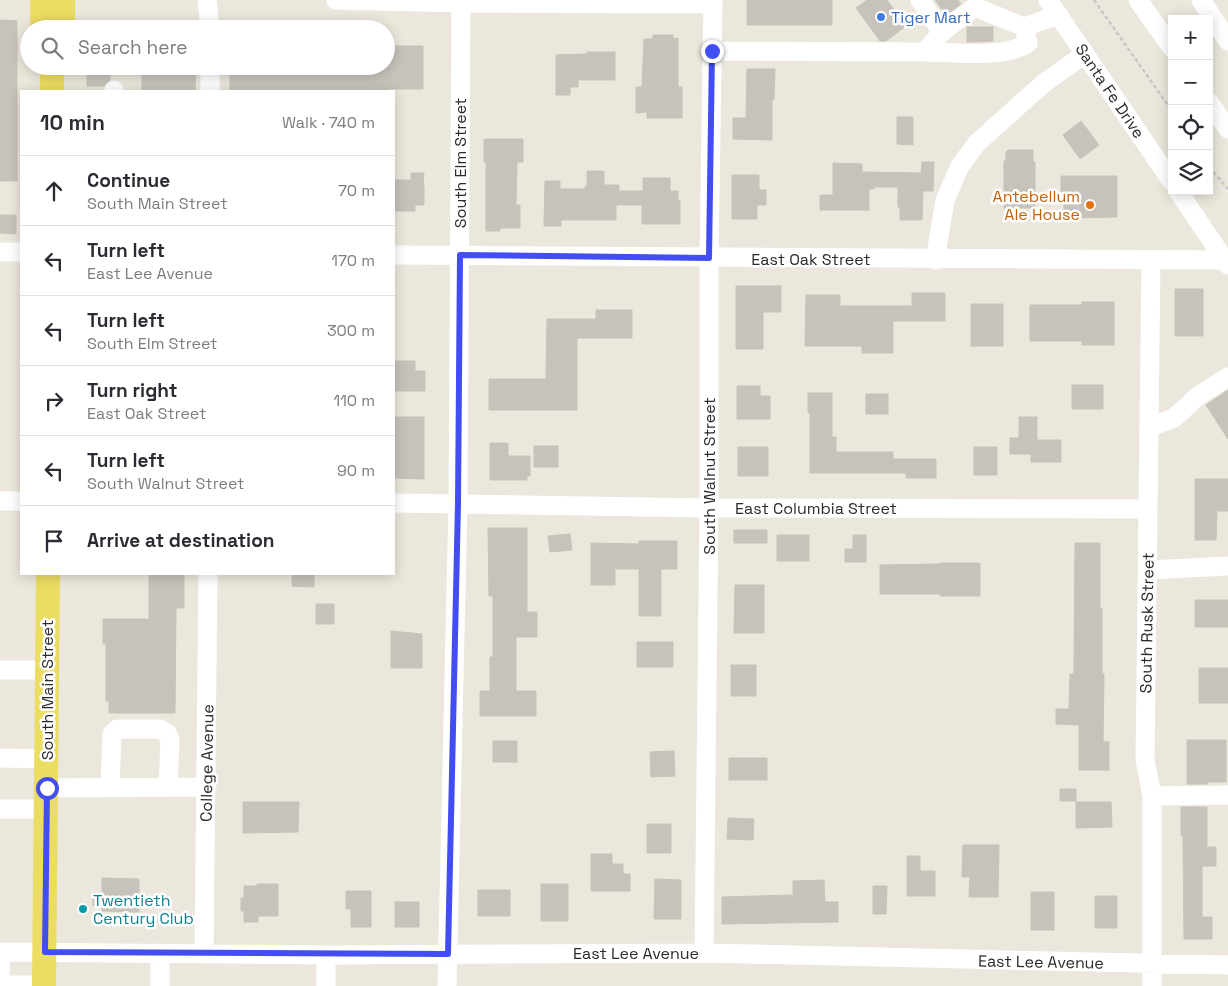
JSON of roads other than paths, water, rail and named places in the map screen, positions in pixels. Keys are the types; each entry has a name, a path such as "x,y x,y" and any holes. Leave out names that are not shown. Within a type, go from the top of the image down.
{"main road":[{"path":"42,0 42,20"},
{"path":"63,0 63,20"},
{"path":"52,75 52,90"},
{"name":"South Main Street","path":"44,986 48,575"}],"street":[{"path":"207,0 209,20"},
{"path":"336,0 712,2"},
{"path":"920,0 942,32"},
{"name":"Santa Fe Drive","path":"1048,0 1168,176"},
{"path":"1138,0 1168,42"},
{"path":"1201,0 1228,41"},
{"name":"South Elm Street","path":"447,986 458,503 461,2"},
{"name":"South Walnut Street","path":"704,953 710,508 709,258 712,2"},
{"path":"926,52 942,32 973,4 1024,27 1060,15"},
{"path":"712,51 991,53 1020,48 1028,43 1024,27"},
{"path":"935,260 945,200 960,166 977,143 1036,90 1084,54"},
{"path":"210,75 210,90"},
{"path":"1211,105 1228,129"},
{"path":"1181,195 1227,262"},
{"path":"0,252 20,252"},
{"name":"East Oak Street","path":"395,255 1227,262"},
{"name":"South Rusk Street","path":"1151,260 1145,760 1152,796 1152,986"},
{"path":"1150,427 1174,418 1198,396 1228,377"},
{"path":"0,501 20,501"},
{"name":"East Columbia Street","path":"395,503 710,508 1148,509"},
{"path":"1148,570 1228,566"},
{"name":"College Avenue","path":"204,953 208,575"},
{"path":"0,670 47,670"},
{"path":"110,787 112,734 118,729 160,729 167,733 170,740 168,787"},
{"path":"0,758 47,758"},
{"path":"0,809 47,798 110,787 206,787"},
{"path":"1152,796 1228,795"},
{"path":"0,976 1,952"},
{"name":"East Lee Avenue","path":"1,952 326,954 704,953 1228,965"},
{"path":"160,953 160,986"},
{"path":"326,954 326,986"},
{"path":"0,985 44,986"}],"place":[{"name":"Tiger Mart","path":"881,17"},
{"name":"Antebellum Ale House","path":"1090,205"},
{"name":"Twentieth Century Club","path":"83,909"}]}
